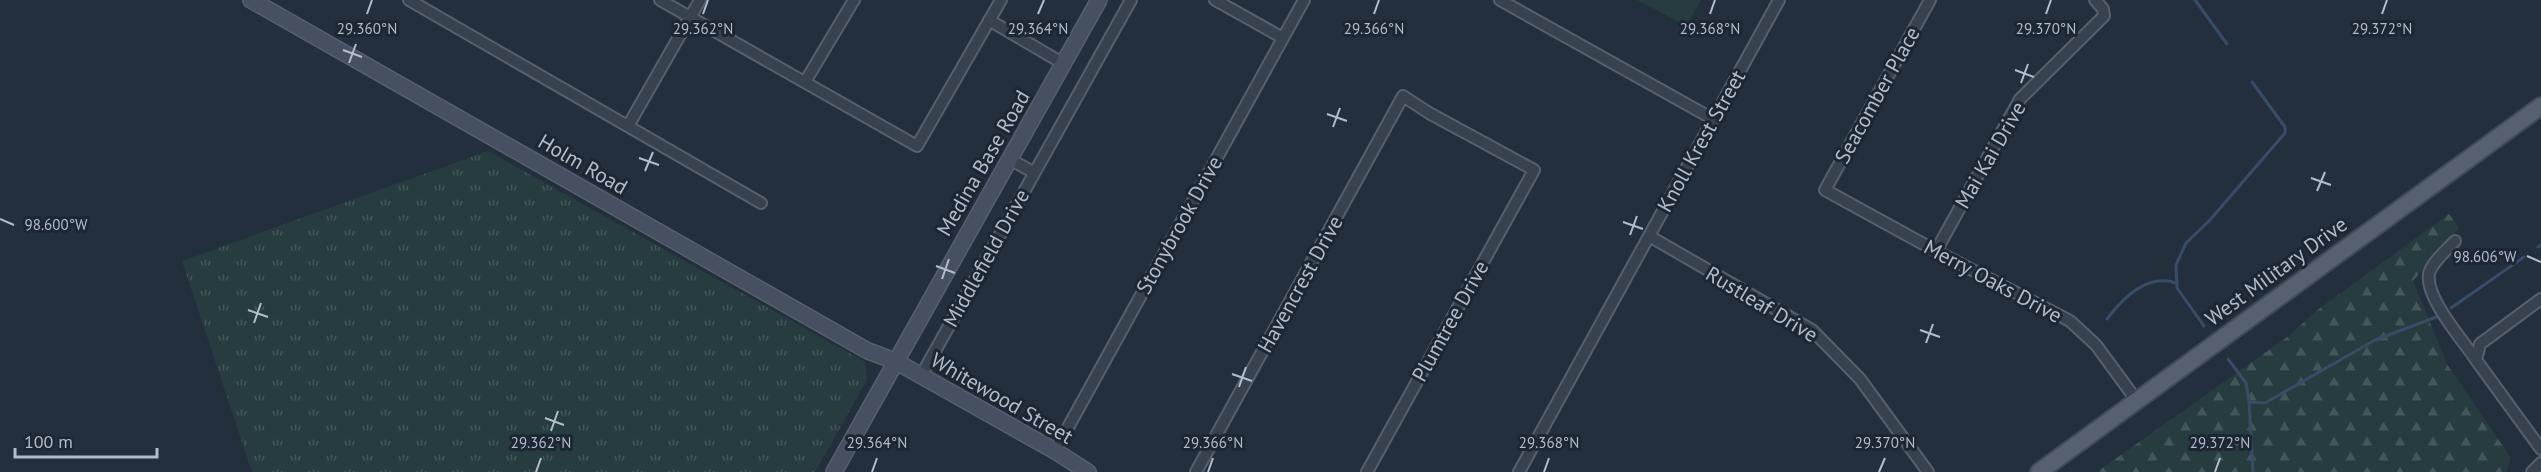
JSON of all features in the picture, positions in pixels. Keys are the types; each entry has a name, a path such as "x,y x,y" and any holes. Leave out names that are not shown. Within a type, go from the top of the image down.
{"main road":[{"name":"West Military Drive","path":"2039,472 2541,106"}],"street":[{"name":"Holm Road","path":"251,0 868,351 895,361"},
{"path":"409,0 761,203"},
{"path":"660,0 917,146 1001,0"},
{"path":"628,126 700,0"},
{"path":"806,82 854,0"},
{"name":"Medina Base Road","path":"834,472 1099,0"},
{"name":"Middlefield Drive","path":"921,376 1131,0"},
{"path":"1215,0 1283,38"},
{"name":"Stonybrook Drive","path":"1055,451 1304,0"},
{"path":"1500,0 1713,119"},
{"name":"Knoll Krest Street","path":"1519,472 1779,0"},
{"name":"Seacomber Place","path":"1825,190 1930,0"},
{"name":"Mai Kai Drive","path":"1936,252 2020,99 2104,16 2103,9 2095,0"},
{"path":"989,20 1064,64"},
{"name":"Plumtree Drive","path":"1367,472 1534,170 1428,113 1403,96"},
{"name":"Havencrest Drive","path":"1196,472 1403,96"},
{"name":"Middlefield Drive","path":"1009,159 1033,172"},
{"name":"Merry Oaks Drive","path":"1825,190 1936,252 2070,321 2096,345 2136,401"},
{"name":"Rustleaf Drive","path":"1649,236 1812,330 1860,379 1928,472"},
{"path":"2455,241 2428,276 2435,301 2541,449"},
{"path":"2476,360 2480,344 2541,299"},
{"name":"Whitewood Street","path":"895,361 1088,472"},
{"path":"2532,472 2541,463"}],"green space":[{"path":"1637,0 1701,0 1687,26"},
{"path":"488,151 865,362 867,380 815,472 252,472 182,261"},
{"path":"2449,214 2459,228 2413,281 2447,364 2511,458 2506,472 2097,472 2290,335 2316,311"}],"waterway":[{"path":"2195,0 2227,44"},
{"path":"2204,326 2177,288 2176,265 2186,243 2209,221 2285,133 2285,127 2252,82"},
{"path":"2451,308 2524,257"},
{"path":"2107,319 2120,303 2146,284 2155,281 2176,283"},
{"path":"2253,472 2249,402 2265,403 2375,340 2439,316"},
{"path":"2228,359 2246,383 2249,402"}]}
